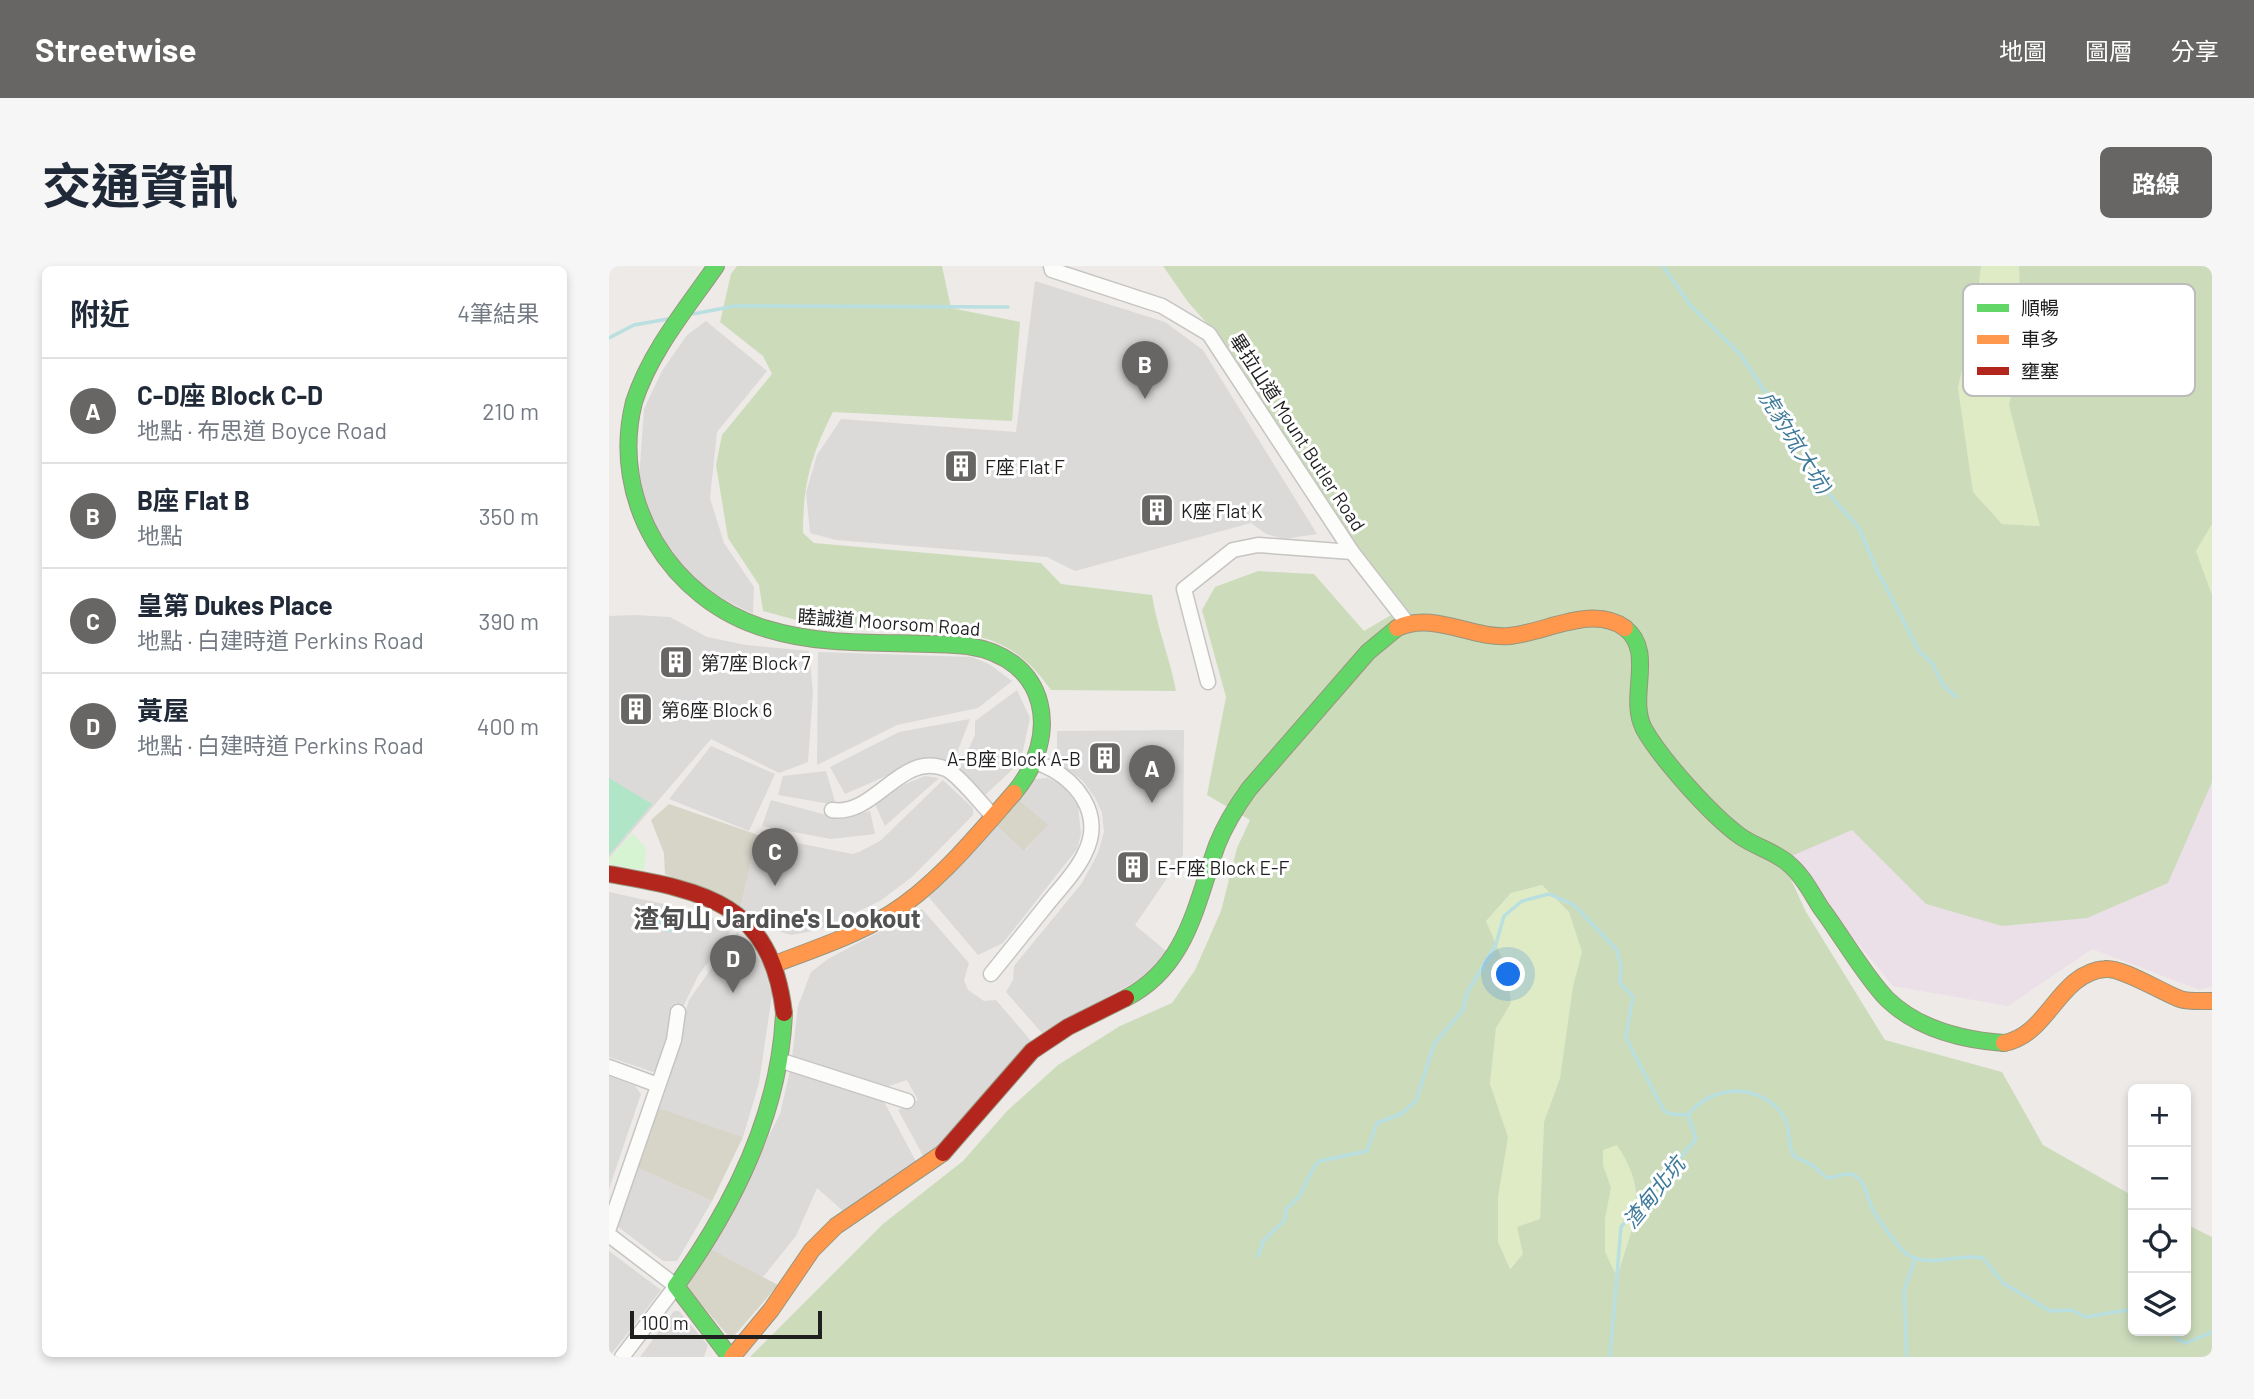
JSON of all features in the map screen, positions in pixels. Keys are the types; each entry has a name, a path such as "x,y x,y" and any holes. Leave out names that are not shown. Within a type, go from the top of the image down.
{"street":[{"name":"睦誠道 Moorsom Road","path":"716,266 681,316 639,391 629,423 626,452 635,510 646,535 666,565 682,583 710,605 763,629 808,639 960,645 991,652 1019,670 1032,685 1040,704 1045,736 1038,763 1025,781 928,884 899,908 775,964"},
{"name":"畢拉山道 Mount Butler Road","path":"1051,266 1052,270 1162,306 1209,334 1352,552 1408,624"},
{"path":"1208,682 1184,589 1233,550 1258,545 1352,552"},
{"path":"609,1235 676,1286 731,1357 771,1310 812,1250 836,1226 944,1153 1017,1066 1042,1044 1137,992 1165,969 1190,930 1222,832 1241,799 1368,652 1385,636 1408,624 1433,623 1475,635 1499,638 1595,619 1614,621 1627,628 1640,651 1636,708 1648,734 1740,836 1790,864 1887,999 1930,1027 1965,1040 2006,1043 2026,1036 2076,979 2089,971 2109,968 2183,1000 2212,1002"},
{"path":"991,974 1075,870 1089,843 1090,817 1081,793 1064,774 1038,763"},
{"path":"832,810 852,810 864,805 892,781 929,766 947,770 993,816"},
{"path":"609,874 708,897 748,927 775,964 783,1000 779,1060 769,1107 751,1151 719,1217 676,1286 622,1357"},
{"path":"609,1228 674,1040 678,1012"},
{"path":"779,1060 907,1101"},
{"path":"609,1067 658,1085"}],"shaded area":[{"path":"1035,281 1165,322 1203,350 1317,534 1284,539 1266,534 1251,523 1075,571 1047,557 836,540 810,533 806,493 817,455 841,419 1016,432"},
{"path":"706,321 767,371 717,432 710,498 724,543 754,587 753,614 721,598 684,572 647,525 639,479 644,409 662,371 687,335"},
{"path":"609,616 670,617 707,637 746,645 809,651 813,692 808,762 779,773 711,739 609,858"},
{"path":"818,652 972,657 989,664 1012,681 978,708 897,725 817,765"},
{"path":"1017,690 1030,718 1022,755 1014,768 985,795 955,767 975,735 975,721"},
{"path":"970,719 953,763 927,758 845,794 830,767 899,732"},
{"path":"1184,730 1183,855 1135,925 1172,956 1162,967 1042,1033 1006,992 1013,980 1014,966 1082,883 1098,853 1104,832 1102,813 1095,798 1083,781 1057,761 1057,731"},
{"path":"711,746 775,774 749,831 669,799"},
{"path":"826,771 836,805 778,795 783,776"},
{"path":"925,776 939,778 885,826 875,804 896,788"},
{"path":"2212,777 2212,986 2200,990 2092,949 2008,1006 1893,986 1782,851 1842,803"},
{"path":"1048,778 1063,786 1078,806 1081,834 1077,849 1003,943 978,955 926,894 994,823 1025,851 1047,825 1018,799 1035,779"},
{"path":"943,780 973,808 973,815 912,877 880,901 819,930 791,935 774,930 740,908 758,835 852,854 859,852 880,841"},
{"path":"1018,799 1048,825 1024,851 994,823"},
{"path":"771,800 841,819 870,811 875,834 831,839 762,826"},
{"path":"669,804 758,835 740,908 665,874 664,853 651,820"},
{"path":"609,892 709,915 730,932 698,976 682,1009 671,1006 671,1032 657,1070 653,1072 609,1057"},
{"path":"922,909 969,963 964,980 968,990 984,1001 996,1000 1032,1042 926,1161 898,1110 918,1100 907,1080 886,1087 792,1058 798,1006 811,972 828,959"},
{"path":"737,932 763,963 772,995 759,1083 743,1137 656,1107 689,1000"},
{"path":"790,1070 881,1096 919,1167 843,1211 817,1188 796,1236 763,1277 711,1249 780,1114"},
{"path":"609,1076 635,1086 641,1094 609,1189"},
{"path":"656,1107 743,1137 712,1201 636,1167"},
{"path":"636,1167 712,1201 677,1261 663,1261 617,1226"},
{"path":"711,1249 778,1285 734,1336 729,1337 686,1286"},
{"path":"609,1251 661,1290 609,1357"},
{"path":"674,1311 679,1311 708,1345 704,1357 640,1357"}],"green space":[{"path":"737,266 942,266 951,308 1020,322 1012,421 833,412 810,470 803,533 814,543 1041,563 1061,584 1152,595 1176,691 1051,690 1034,669 1015,653 981,637 967,634 822,627 763,611 759,585 728,538 716,465 722,435 772,374 763,356 720,322 731,274"},
{"path":"1163,266 1981,266 1979,284 1963,284 1963,366 1958,388 1973,492 2002,524 2040,526 2009,405 2011,396 2195,396 2195,284 2019,284 2019,266 2212,266 2212,524 2196,551 2212,595 2212,782 2168,883 2087,918 2002,926 1926,904 1852,830 1782,860 1806,912 1885,1040 2002,1072 2043,1145 2128,1193 2128,1336 2191,1336 2191,1226 2212,1237 2212,1357 750,1357 883,1224 963,1161 1007,1111 1058,1065 1120,1026 1172,1003 1195,970 1221,911 1237,848 1250,820 1207,795 1226,697 1202,610 1215,587 1258,571 1314,574 1364,631 1398,611 1219,337 1188,302","holes":["1542,885 1569,912 1582,952 1573,986 1560,1078 1544,1122 1540,1219 1517,1227 1523,1254 1510,1269 1498,1242 1498,1197 1508,1137 1490,1084 1496,1028 1511,1003 1508,973 1486,921 1511,893","1617,1145 1634,1180 1636,1210 1617,1277 1605,1252 1605,1219 1611,1188 1603,1165 1603,1150"]},
{"path":"1981,266 2019,266 2019,284 1979,284"},
{"path":"1963,366 1963,396 2011,396 2009,405 2041,526 2002,524 1973,492 1958,388"},
{"path":"2212,524 2212,595 2196,551"},
{"path":"609,778 652,804 609,855"},
{"path":"632,833 646,848 644,870 609,864 609,859"},
{"path":"1542,885 1569,912 1582,952 1573,986 1560,1078 1544,1122 1540,1220 1523,1254 1509,1269 1498,1243 1498,1197 1507,1137 1490,1084 1496,1028 1511,1003 1486,921 1511,893"},
{"path":"1617,1144 1634,1180 1636,1211 1617,1278 1605,1253 1605,1219 1611,1188 1603,1165 1603,1149"}],"water":[{"path":"681,912 694,919 696,926 693,930 667,932 656,926 656,916"}],"waterway":[{"name":"虎豹坑(大坑)","path":"1663,266 1690,305 1740,354 1813,464 1820,484 1859,528 1877,570 1919,651 1932,663 1943,685 1956,697"},
{"path":"693,314 735,306 1008,307"},
{"path":"609,338 634,325 668,319"},
{"path":"1258,1256 1263,1241 1285,1220 1286,1209 1299,1197 1314,1167 1320,1161 1367,1151 1377,1123 1401,1114 1416,1101 1434,1044 1463,1010 1467,993 1496,944 1504,916 1522,901 1549,894 1574,905 1617,950 1621,966 1620,983 1633,997 1626,1036 1663,1109 1669,1114 1688,1115 1710,1097 1722,1093 1735,1091 1761,1097 1772,1104 1785,1119 1794,1156 1812,1165 1827,1178 1848,1174 1859,1178 1877,1217 1908,1255 1926,1260 1983,1258 2003,1283 2050,1311 2071,1310 2086,1317 2128,1310"},
{"name":"渣甸北坑","path":"1610,1357 1621,1227 1696,1139 1688,1115"},
{"path":"1907,1357 1904,1291 1915,1258"},
{"path":"2175,1336 2186,1343 2212,1332"}],"traffic: fast":[{"path":"716,266 659,348 634,402 629,439 631,475 640,510 655,542 676,571 702,596 733,615 767,629 841,642 968,646 995,653 1016,666 1031,683 1039,703 1042,725 1038,748 1029,771 1014,793"},
{"path":"1126,998 1147,985 1176,952 1187,932 1220,838 1249,789 1368,652 1397,628"},
{"path":"1625,628 1639,649 1638,703 1644,729 1687,786 1728,827 1785,860 1795,869 1871,979 1899,1009 1927,1025 1957,1036 2004,1043"},
{"path":"730,1357 676,1286 716,1224 750,1157 773,1086 781,1050 784,1013"}],"traffic: slow":[{"path":"1397,628 1425,622 1481,634 1509,636 1583,619 1612,621 1625,628"},
{"path":"775,964 862,929 907,902 956,858 1014,793"},
{"path":"2004,1043 2019,1038 2032,1029 2076,981 2089,973 2105,969 2121,972 2180,999 2212,1001"},
{"path":"732,1357 771,1310 812,1250 836,1226 943,1153"}],"traffic: jam":[{"path":"609,874 675,887 703,896 727,908 748,925 765,947 777,976 784,1013"},
{"path":"943,1153 1032,1051 1068,1027 1126,998"}],"place":[{"name":"B座 Flat B","path":"1145,399"},
{"name":"F座 Flat F","path":"961,466"},
{"name":"K座 Flat K","path":"1157,510"},
{"name":"第7座 Block 7","path":"676,662"},
{"name":"第6座 Block 6","path":"636,709"},
{"name":"A-B座 Block A-B","path":"1105,758"},
{"name":"C-D座 Block C-D","path":"1152,803"},
{"name":"E-F座 Block E-F","path":"1133,867"},
{"name":"皇第 Dukes Place","path":"775,886"},
{"name":"黃屋","path":"733,993"}],"district":[{"name":"渣甸山 Jardine's Lookout","path":"777,917"}]}
